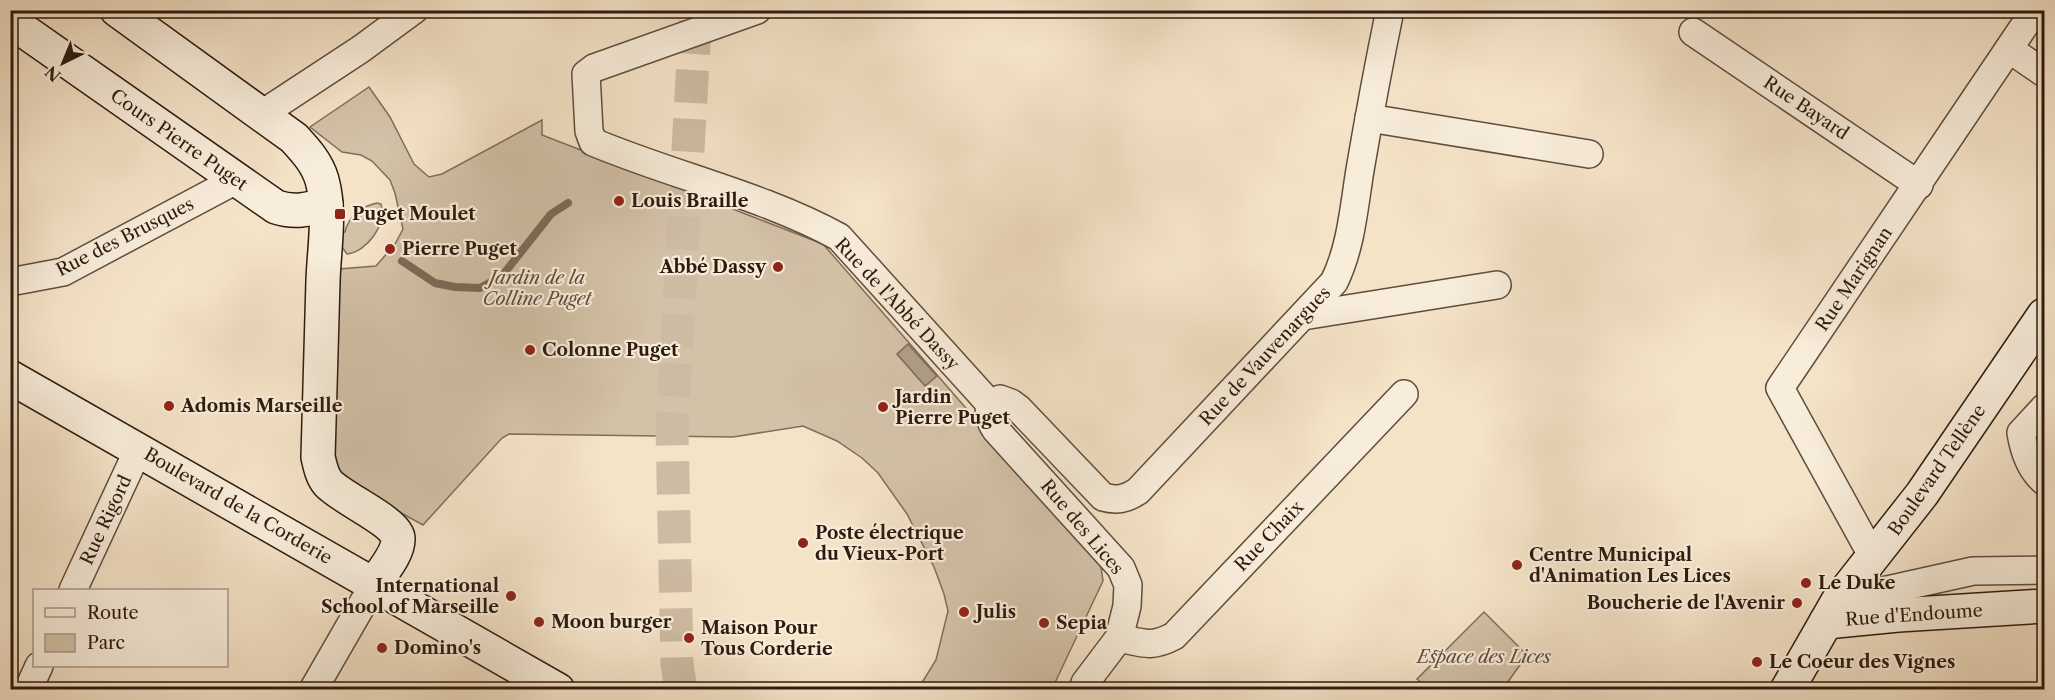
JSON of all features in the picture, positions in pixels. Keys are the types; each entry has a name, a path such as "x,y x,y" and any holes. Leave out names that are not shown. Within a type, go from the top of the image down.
{"street":[{"path":"117,10 294,138 308,153 322,181 326,204 318,457 328,483 339,493 386,523 396,531 398,537 392,556 313,690"},
{"path":"262,114 361,49 379,21 414,10"},
{"name":"Rue de l'Abbé Dassy","path":"757,10 594,68 586,74 589,131 593,142 742,196 839,237 990,404"},
{"name":"Rue de Vauvenargues","path":"990,404 1000,399 1019,409 1103,498 1114,501 1127,498 1138,491 1334,282 1343,265 1390,10"},
{"name":"Rue Marignan","path":"1873,557 1780,388 2035,10"},
{"name":"Cours Pierre Puget","path":"14,21 276,207 289,212 326,204"},
{"name":"Rue Bayard","path":"1693,32 1918,184"},
{"path":"2009,49 2044,74"},
{"path":"1369,118 1589,154"},
{"name":"Rue des Brusques","path":"10,282 63,272 236,180"},
{"path":"1303,316 1497,285"},
{"name":"Boulevard Tellène","path":"1832,611 1922,494 2044,315"},
{"name":"Boulevard de la Corderie","path":"10,377 558,690"},
{"name":"Rue Chaix","path":"1119,638 1149,644 1160,643 1174,636 1404,394"},
{"name":"Rue des Lices","path":"990,404 988,413 996,430 1121,568 1128,585 1127,606 1119,638 1085,683 1083,690"},
{"path":"2044,408 2020,433 2024,450 2036,474 2044,481"},
{"name":"Rue Rigord","path":"75,589 138,450"},
{"path":"1832,611 1973,571 2044,570"},
{"name":"Rue d'Endoume","path":"1787,690 1832,611 1898,615 2044,606"},
{"path":"28,690 39,667"}],"green space":[{"name":"Jardin de la Colline Puget","path":"369,87 390,117 414,164 429,177 442,174 542,120 542,135 823,244 1087,547 1101,567 1103,581 1052,689 918,689 936,660 948,611 934,567 907,514 878,473 862,458 837,441 803,426 733,437 509,434 502,438 423,525 350,485 337,472 332,457 339,269 376,266 395,244 403,229 390,180 372,161 361,155 342,152 310,127"},
{"path":"377,203 381,204 382,212 374,236 362,248 347,254 342,247 342,233 345,232 356,213"},
{"name":"Espace des Lices","path":"1484,612 1527,655 1503,689 1428,689 1417,679"}],"shaded area":[{"path":"908,344 937,376 925,386 897,354"}],"waterway":[{"path":"402,261 435,283 480,288 502,276 551,214 568,203"}],"tunnel":[{"path":"681,690 677,664 672,428 696,10"}],"place":[{"name":"Louis Braille","path":"619,201"},
{"name":"Puget Moulet","path":"340,214"},
{"name":"Pierre Puget","path":"390,249"},
{"name":"Abbé Dassy","path":"778,267"},
{"name":"Colonne Puget","path":"530,350"},
{"name":"Adomis Marseille","path":"169,406"},
{"name":"Jardin Pierre Puget","path":"883,407"},
{"name":"Poste électrique du Vieux-Port","path":"803,543"},
{"name":"Centre Municipal d'Animation Les Lices","path":"1517,565"},
{"name":"Le Duke","path":"1806,583"},
{"name":"International School of Marseille","path":"511,596"},
{"name":"Boucherie de l'Avenir","path":"1797,603"},
{"name":"Julis","path":"964,612"},
{"name":"Moon burger","path":"539,622"},
{"name":"Sepia","path":"1044,623"},
{"name":"Maison Pour Tous Corderie","path":"689,638"},
{"name":"Domino's","path":"382,648"},
{"name":"Le Coeur des Vignes","path":"1757,662"}]}
